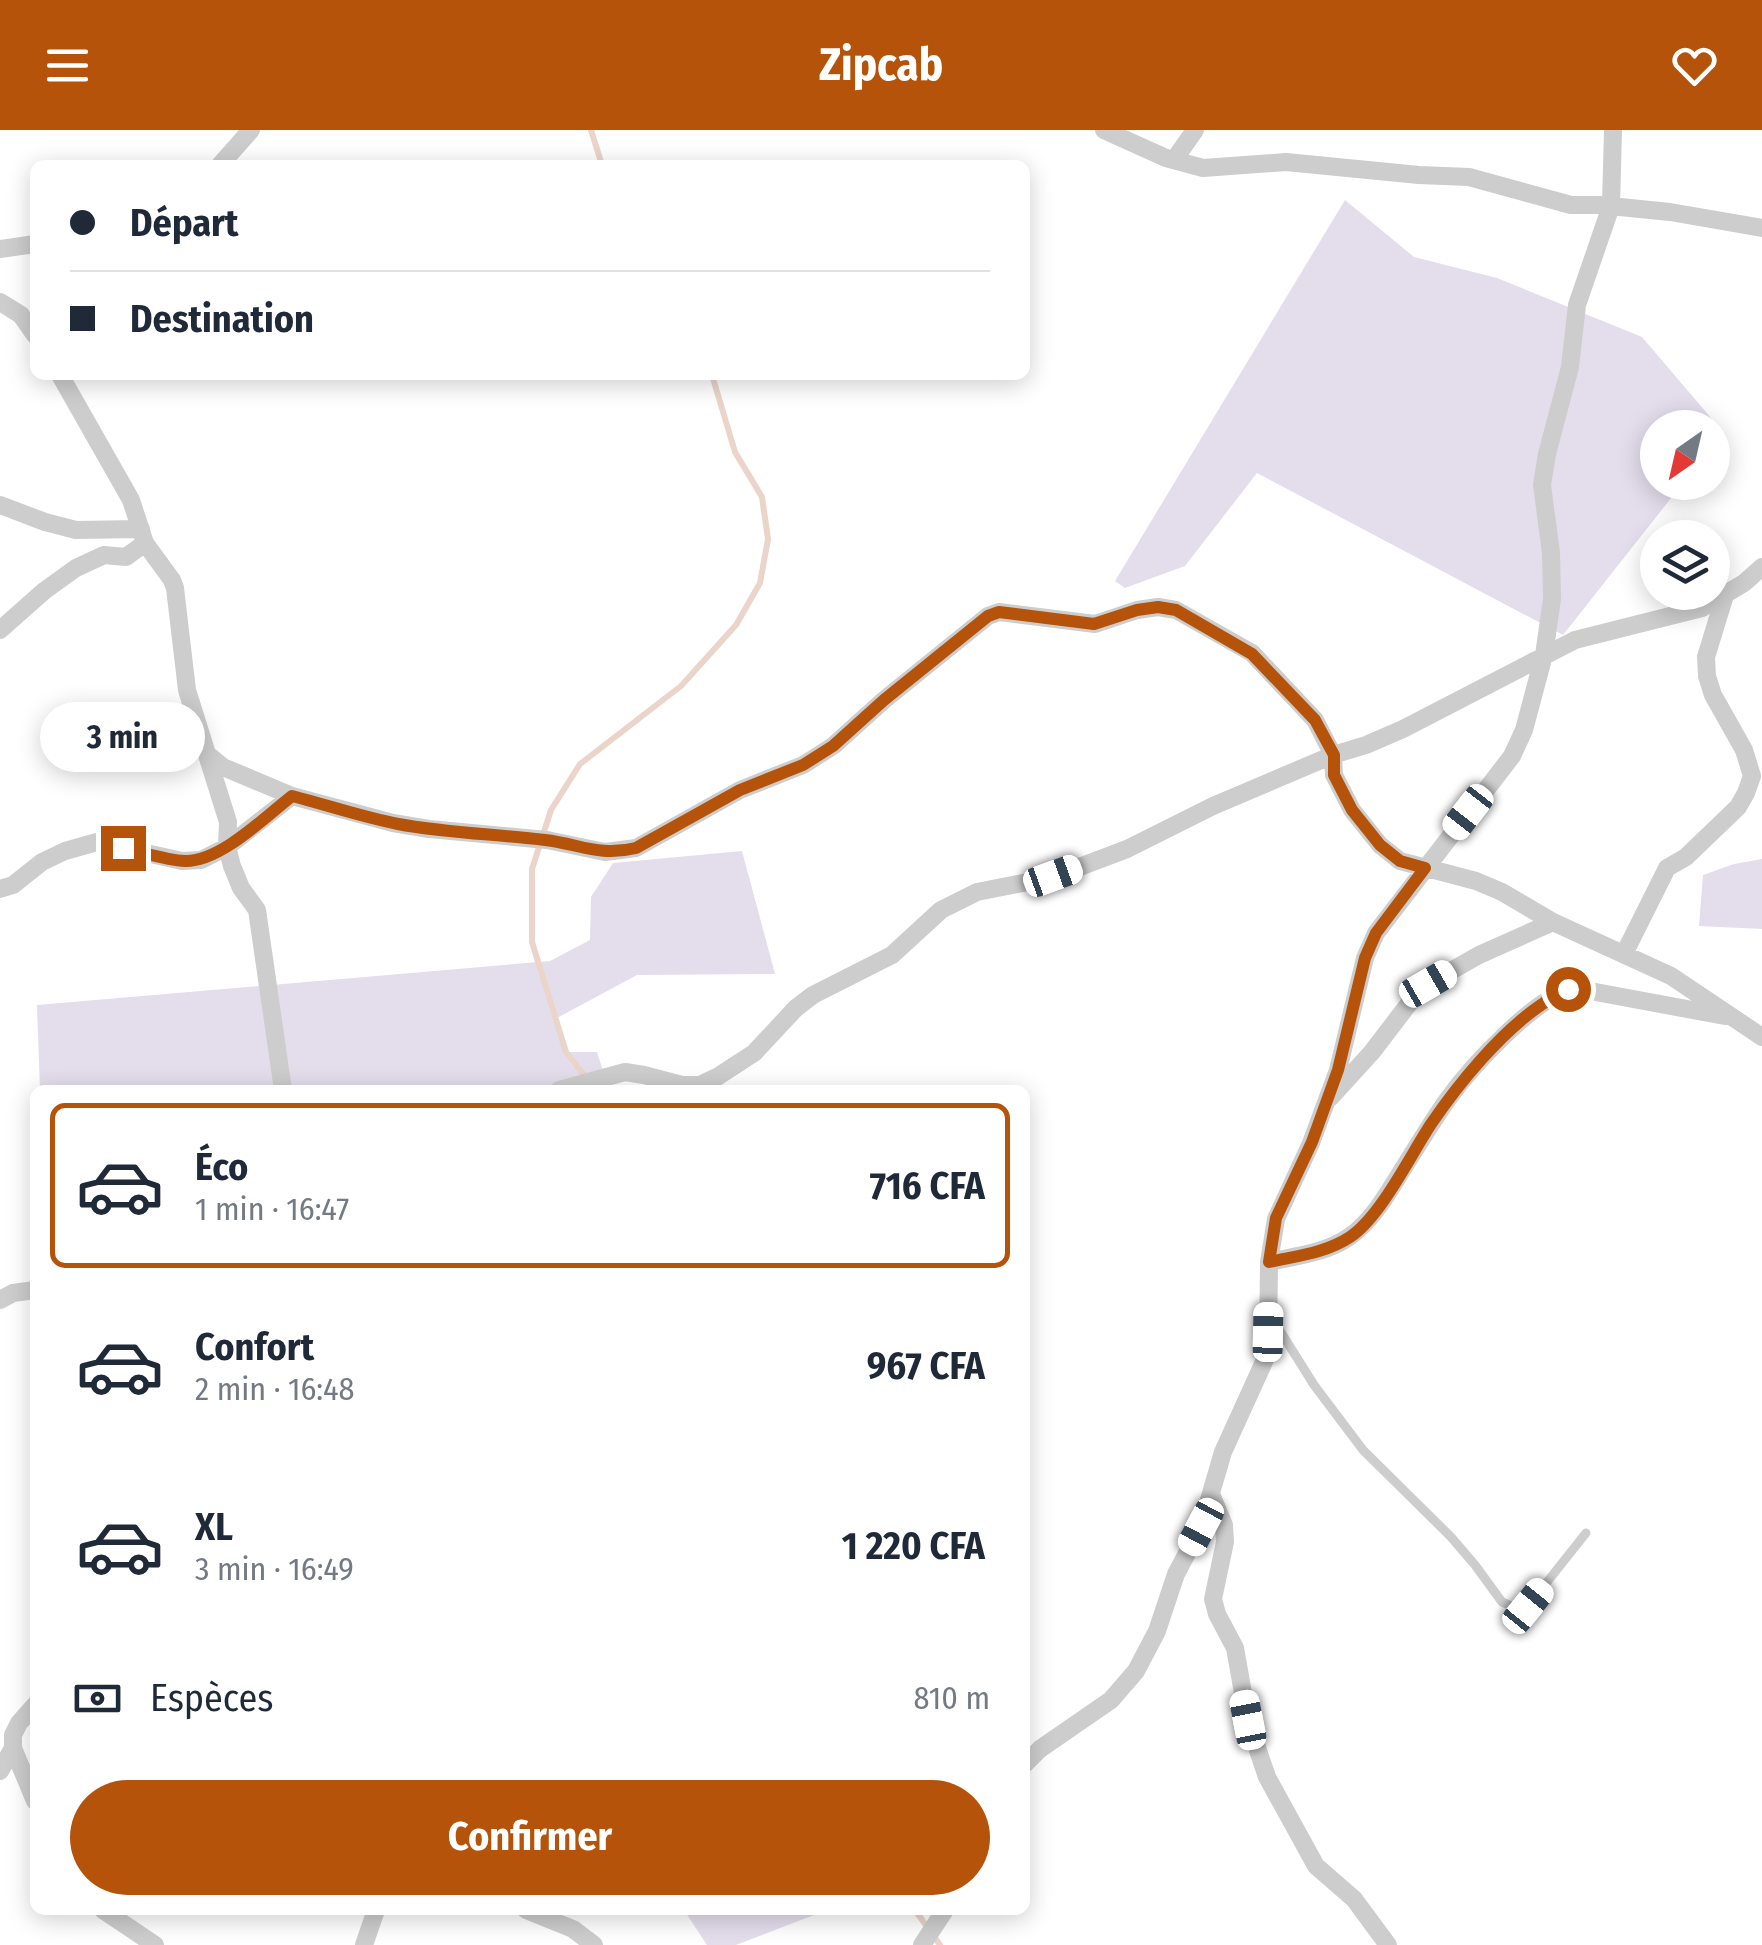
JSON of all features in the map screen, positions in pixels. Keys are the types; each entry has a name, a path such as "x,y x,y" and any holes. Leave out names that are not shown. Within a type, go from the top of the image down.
{"street":[{"path":"224,160 251,130"},
{"path":"1104,130 1203,168 1286,162 1469,177 1571,205 1670,212 1762,228"},
{"path":"1174,160 1196,130"},
{"path":"1030,1759 1111,1700 1136,1671 1157,1632 1176,1574 1201,1527 1223,1452 1268,1353 1269,1262 1276,1218 1312,1142 1338,1070 1365,958 1376,933 1512,756 1524,730 1544,655 1552,599 1542,485 1570,368 1577,305 1611,206 1614,130"},
{"path":"0,249 30,245"},
{"path":"0,302 20,315 30,328"},
{"path":"63,380 132,500 143,536 175,588 187,690 228,822 226,846 241,888 256,910 282,1085"},
{"path":"0,505 76,530 143,536"},
{"path":"0,630 76,568 104,556 126,557 143,536"},
{"path":"1730,591 1762,567"},
{"path":"206,754 223,766 292,796 394,823 547,840 604,852 636,848 740,790 803,765 833,746 988,616 999,612 1094,624 1137,610 1176,610 1252,654 1315,720 1334,755 1334,775 1352,810 1380,845 1400,861 1489,886 1552,922 1670,976 1762,1037"},
{"path":"700,1085 754,1052 812,995 892,955 941,910 977,892 1053,876 1126,849 1214,806 1403,729 1574,640 1694,610"},
{"path":"1624,954 1667,868 1686,857 1738,807 1752,776 1744,750 1713,695 1707,676 1706,658 1720,610"},
{"path":"0,889 13,885 42,862 96,842 182,861 201,860 292,796"},
{"path":"1326,1101 1351,1077 1428,984 1479,955 1552,922"},
{"path":"1269,1262 1330,1248 1353,1235 1375,1212 1449,1098 1469,1074 1516,1025 1568,989 1730,1017"},
{"path":"577,1085 625,1072 679,1085"},
{"path":"0,1300 30,1291"},
{"path":"1211,1494 1224,1525 1226,1542 1213,1599 1234,1648 1248,1720 1267,1777 1316,1866 1354,1899 1388,1945"},
{"path":"0,1772 9,1735 30,1711"},
{"path":"9,1735 30,1788"},
{"path":"111,1915 155,1945"},
{"path":"364,1945 374,1915"},
{"path":"539,1915 574,1929 594,1945"},
{"path":"922,1945 942,1915"}],"lane":[{"path":"1268,1311 1314,1384 1363,1450 1451,1537 1502,1602 1516,1608 1528,1606 1586,1533"}],"shaded area":[{"path":"1345,200 1414,257 1497,278 1642,337 1704,410 1640,410 1640,500 1670,500 1654,520 1640,520 1640,537 1563,635 1257,473 1185,566 1125,588 1115,581"},
{"path":"742,851 775,974 637,975 557,1018 566,1052 597,1052 607,1085 40,1085 37,1005 550,961 590,940 591,897 613,863"},
{"path":"1762,859 1762,929 1699,926 1703,875"},
{"path":"687,1915 814,1915 736,1945 707,1945"}],"waterway":[{"path":"591,130 600,160"},
{"path":"592,1085 566,1052 532,942 532,869 551,810 580,764 681,686 736,625 760,583 768,539 762,497 735,452 713,380"},
{"path":"919,1915 940,1945"}],"route":[{"path":"123,848 182,861 201,860 292,796 429,829 547,840 620,852 636,848 740,790 803,765 833,746 988,616 999,612 1094,624 1158,607 1176,610 1252,654 1315,720 1334,755 1334,775 1352,810 1380,845 1400,861 1425,868 1376,933 1365,958 1338,1070 1312,1142 1276,1218 1269,1262 1330,1248 1353,1235 1375,1212 1449,1098 1469,1074 1516,1025 1568,989"}]}
